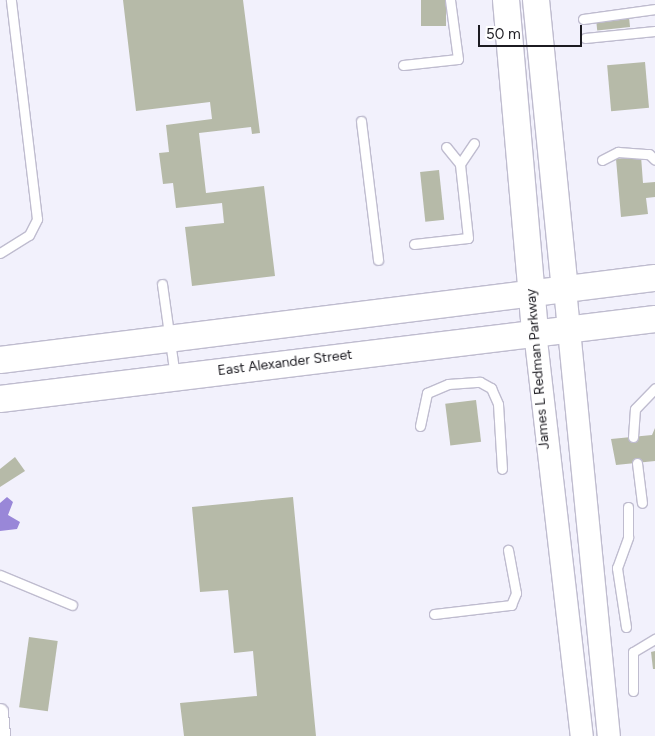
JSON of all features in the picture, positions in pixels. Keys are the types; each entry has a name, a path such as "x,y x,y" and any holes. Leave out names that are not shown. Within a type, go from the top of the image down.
{"main road":[{"name":"James L Redman Parkway","path":"506,0 535,332 582,736"},
{"path":"524,0 528,39 543,71"},
{"path":"536,0 570,328 608,736"},
{"path":"0,360 655,278"},
{"path":"319,359 325,338 332,332 417,308"},
{"name":"East Alexander Street","path":"0,399 535,332 655,319"},
{"path":"259,366 294,345 302,336 302,321"},
{"path":"556,524 569,534 584,632 599,631"}],"street":[{"path":"0,712 2,736"}],"lane":[{"path":"0,253 29,235 38,219 11,0"},
{"path":"403,65 458,58 450,0"},
{"path":"583,19 655,9"},
{"path":"585,38 655,32"},
{"path":"361,122 378,260"},
{"path":"460,164 474,143"},
{"path":"414,244 468,238 460,164 446,147"},
{"path":"602,160 618,152 649,154 655,160"},
{"path":"162,284 175,376"},
{"path":"420,426 427,393 448,384 480,382 491,388 498,404 502,469"},
{"path":"634,437 635,409 655,388"},
{"path":"637,463 642,504"},
{"path":"626,627 617,568 628,537 628,507"},
{"path":"434,614 511,605 516,593 508,550"},
{"path":"0,575 72,605"},
{"path":"633,691 633,652 655,639"}],"shaded area":[{"path":"7,497 13,502 8,515 20,522 17,529 0,531 0,503"}],"building":[{"path":"123,0 243,0 260,133 252,134 251,127 199,133 206,193 264,186 275,276 192,286 185,227 224,223 222,203 176,208 173,183 163,184 159,153 169,152 166,125 212,119 210,102 136,111"},
{"path":"421,0 446,0 446,26 421,26"},
{"path":"629,17 630,27 597,30 596,20"},
{"path":"645,62 649,108 611,111 607,65"},
{"path":"641,156 643,183 655,182 655,197 646,198 648,214 621,217 616,159"},
{"path":"439,170 444,220 425,222 420,172"},
{"path":"476,400 481,442 450,445 445,404"},
{"path":"655,428 655,461 616,465 611,439 652,435"},
{"path":"15,457 25,471 0,487 0,469"},
{"path":"293,497 316,736 184,736 180,703 257,696 253,651 234,653 228,590 200,592 192,507"},
{"path":"29,637 58,641 48,711 19,707"},
{"path":"655,651 655,669 653,669 651,652"}]}
